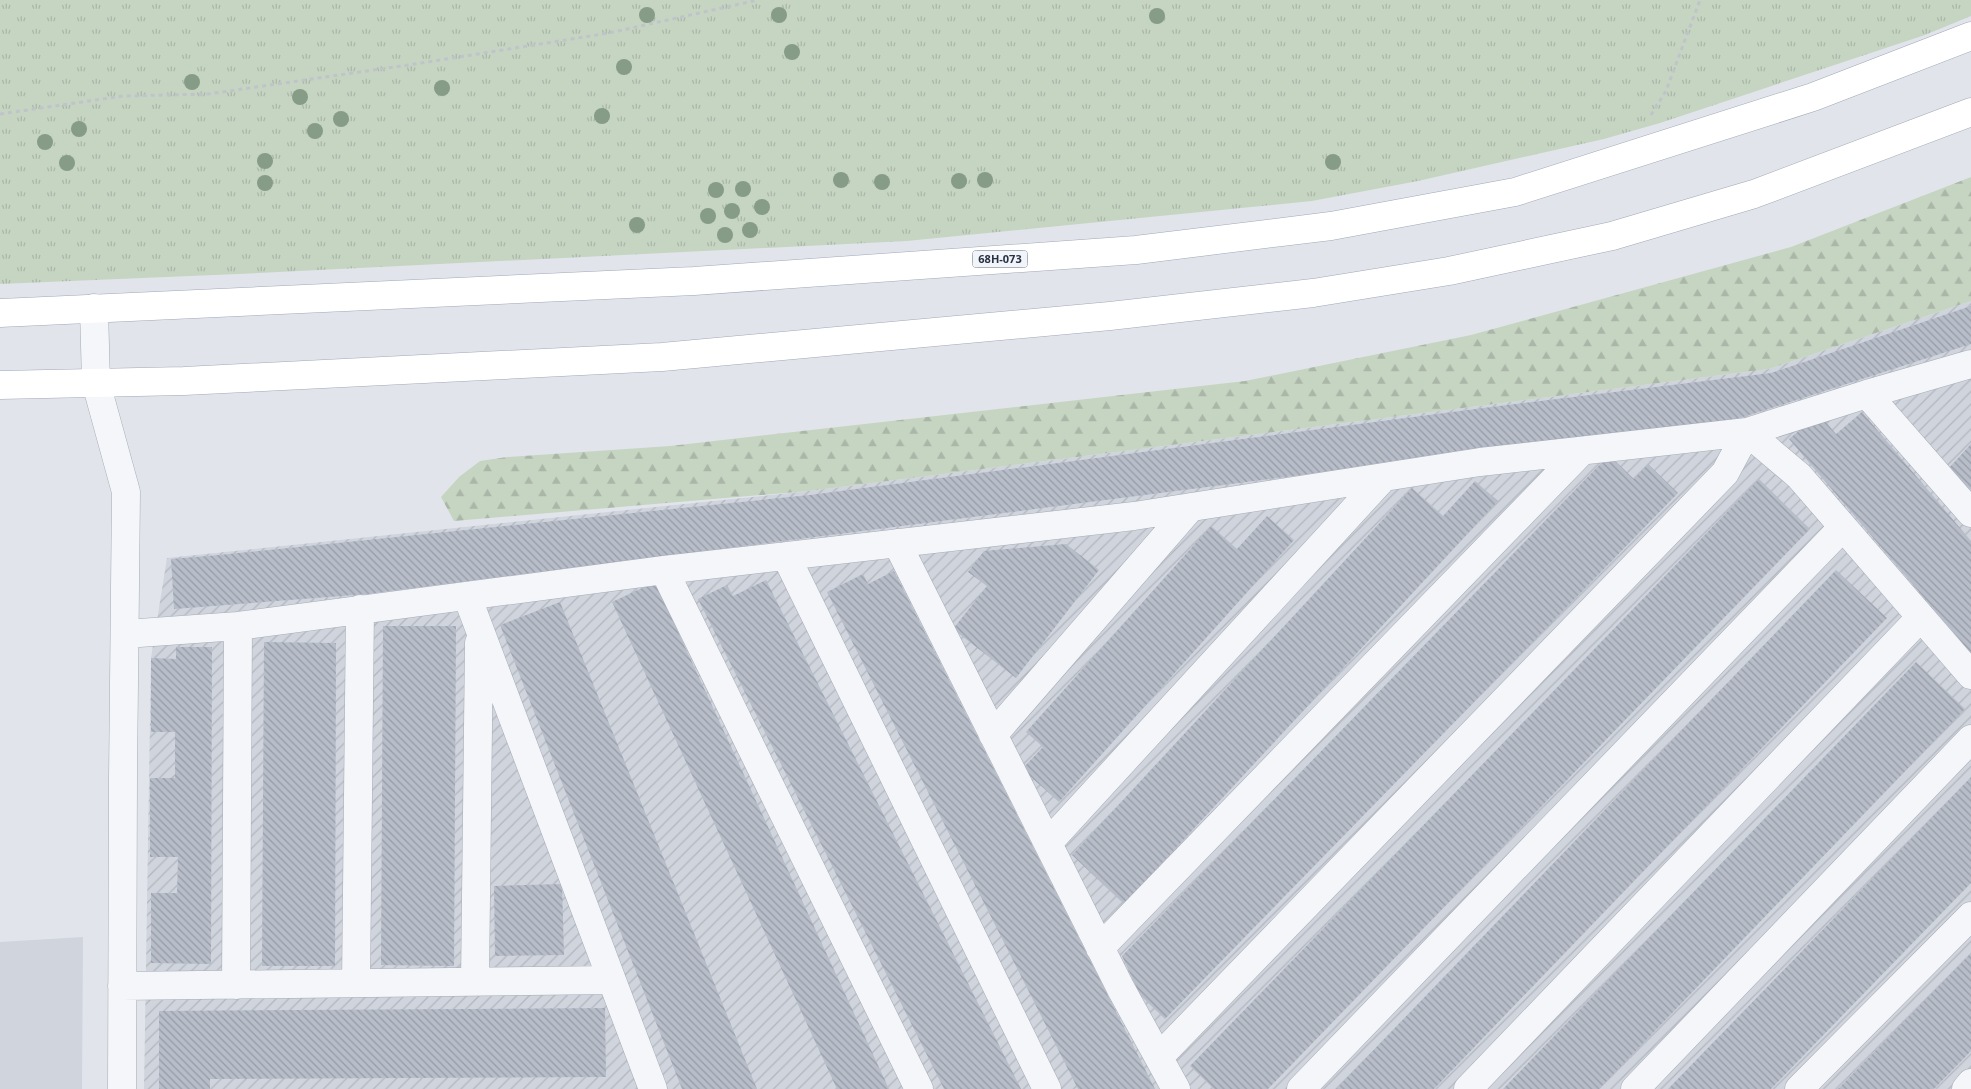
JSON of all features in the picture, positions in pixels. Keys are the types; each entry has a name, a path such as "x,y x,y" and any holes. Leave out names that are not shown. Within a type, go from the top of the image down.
{"main road":[{"name":"68Н-073","path":"0,313 694,281 1136,250 1331,226 1515,192 1813,97 1971,36"},
{"path":"0,385 184,381 662,357 1110,316 1313,293 1450,271 1612,236 1754,194 1971,112"}],"lane":[{"path":"94,308 96,383 126,492 122,1089"},
{"path":"125,634 238,626 664,570 1134,516 1480,462 1747,432 1867,394 1971,364"},
{"path":"1867,394 1971,513"},
{"path":"1747,432 1799,476 1971,674"},
{"path":"1159,1057 1725,473 1747,432"},
{"path":"1100,948 1582,451"},
{"path":"1048,843 1384,477"},
{"path":"993,735 1191,507"},
{"path":"1301,1089 1843,527"},
{"path":"898,543 1100,948 1176,1089"},
{"path":"786,556 1046,1089"},
{"path":"664,570 919,1089"},
{"path":"467,596 653,1089"},
{"path":"356,983 360,610"},
{"path":"1468,1089 1921,617"},
{"path":"236,985 238,626"},
{"path":"475,981 480,628"},
{"path":"1636,1089 1971,739"},
{"path":"1800,1089 1971,916"},
{"path":"122,986 612,980"},
{"path":"1966,1089 1971,1083"}],"path":[{"path":"0,114 123,96 208,94 416,64 609,33 758,0"},
{"path":"1650,116 1666,92 1700,0"}],"shaded area":[{"path":"1971,301 1971,1089 144,1089 151,658 167,558 809,491 1769,369"},
{"path":"83,937 82,1089 0,1089 0,942"}],"green space":[{"path":"0,0 1971,0 1971,16 1925,35 1660,123 1604,139 1418,181 1312,201 907,241 0,284"},
{"path":"1971,177 1971,301 1769,369 809,491 454,521 441,497 459,477 480,461 507,457 670,446 1245,381 1471,335 1791,247"}],"building":[{"path":"1971,306 1971,344 1734,420 367,594 174,609 171,559 810,495 1491,407 1771,373"},
{"path":"1862,412 1971,541 1971,653 1789,439 1819,414 1836,434"},
{"path":"1971,444 1971,490 1948,469"},
{"path":"1609,455 1634,479 1648,464 1678,493 1165,1019 1140,995 1122,956"},
{"path":"1759,479 1810,529 1268,1089 1214,1089 1190,1066"},
{"path":"1475,481 1498,501 1124,904 1072,855 1412,488 1443,516"},
{"path":"1267,516 1294,540 1059,802 1022,769 1043,747 1026,732 1211,526 1237,549"},
{"path":"1066,544 1099,570 1016,678 953,629 987,586 968,572 984,551"},
{"path":"1836,570 1887,618 1434,1089 1336,1089"},
{"path":"894,571 1155,1089 1078,1089 827,592 863,574 868,584"},
{"path":"766,580 1021,1089 944,1089 698,599 727,585 733,596"},
{"path":"655,582 889,1089 837,1089 612,602"},
{"path":"560,602 757,1089 682,1089 500,625"},
{"path":"383,626 456,626 454,966 381,965"},
{"path":"264,642 336,643 335,966 262,966"},
{"path":"176,647 212,647 211,964 151,963 151,893 177,893 178,857 150,857 150,778 175,778 175,732 151,732 151,658 176,659"},
{"path":"1916,662 1965,709 1599,1089 1503,1089"},
{"path":"1971,777 1971,883 1771,1089 1668,1089"},
{"path":"562,884 564,955 495,956 494,886"},
{"path":"1971,953 1971,1051 1934,1089 1838,1089"},
{"path":"605,1008 606,1077 210,1079 210,1089 159,1089 159,1011"}]}
